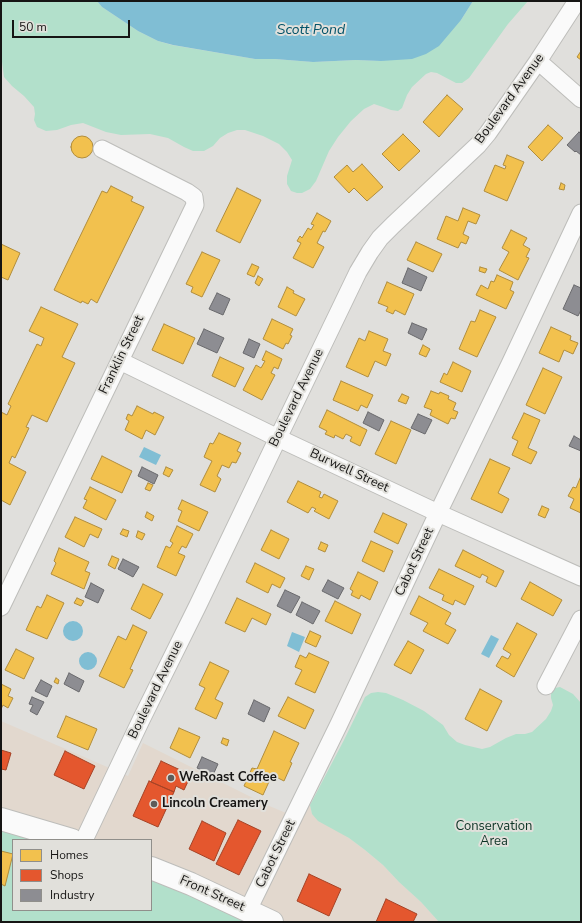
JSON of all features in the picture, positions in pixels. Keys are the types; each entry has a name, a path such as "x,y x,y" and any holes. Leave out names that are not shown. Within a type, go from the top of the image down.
{"main road":[{"path":"1,820 68,839"},
{"name":"Front Street","path":"152,868 191,884 272,922"}],"street":[{"name":"Boulevard Avenue","path":"84,839 358,272 380,238 478,145 488,133 538,61 577,1"},
{"path":"538,61 581,99"},
{"name":"Franklin Street","path":"1,606 195,205 194,197 187,192 102,149"},
{"name":"Cabot Street","path":"248,910 339,724 581,213"},
{"name":"Burwell Street","path":"120,361 278,438 581,578"},
{"path":"546,686 581,619"}],"shaded area":[{"path":"1,721 128,776 143,743 267,805 298,818 310,804 312,814 349,838 383,865 439,922 276,922 152,863 152,839 81,839 1,816"}],"green space":[{"path":"1,1 97,1 102,7 138,31 158,41 172,45 255,59 313,62 356,60 381,61 461,20 473,1 528,1 508,24 469,78 462,83 456,83 437,73 431,72 426,74 412,87 402,108 398,111 374,104 364,109 351,121 338,137 329,151 316,181 310,189 302,193 297,193 291,191 287,184 287,176 292,160 287,152 279,144 263,136 245,130 237,130 228,133 220,138 213,146 204,151 193,151 168,138 150,134 121,135 106,132 83,123 57,130 46,131 37,127 34,120 34,107 4,77 1,54"},
{"name":"Conservation Area","path":"560,687 573,694 581,703 581,922 439,922 383,865 349,838 318,821 312,814 310,805 365,697 371,693 386,693 403,700 424,711 443,725 449,735 457,742 482,749 490,747 516,734 532,732 546,719 551,711 553,705 551,692 555,688"},
{"path":"1,828 37,839 12,839 12,911 152,911 152,877 249,922 1,922"}],"water":[{"name":"Scott Pond","path":"97,1 473,1 461,20 439,46 426,54 412,59 313,62 255,59 158,41 138,31 102,7"},
{"path":"144,447 161,455 156,465 139,457"},
{"path":"73,621 80,624 83,631 80,638 73,641 66,638 63,631 66,624"},
{"path":"292,632 305,637 299,652 287,646"},
{"path":"491,635 499,639 489,658 481,654"},
{"path":"88,652 94,655 97,661 94,667 88,670 82,667 79,661 82,655"}],"building: Homes":[{"path":"581,51 581,60 577,57"},
{"path":"447,95 463,109 439,137 423,122"},
{"path":"548,125 563,138 542,161 528,147"},
{"path":"403,134 420,151 399,171 382,154"},
{"path":"78,136 86,136 93,143 93,151 86,158 78,158 71,151 71,143"},
{"path":"507,155 524,162 507,201 484,191 495,165 505,169 506,166 503,165"},
{"path":"362,164 383,187 367,201 354,188 349,193 334,177 347,165 353,172"},
{"path":"561,183 565,185 564,190 559,189"},
{"path":"111,186 133,197 131,201 144,207 97,303 91,299 88,304 82,301 81,303 54,290 102,191 107,193"},
{"path":"237,188 261,200 240,243 216,231"},
{"path":"463,208 480,215 476,224 468,221 463,234 469,237 466,244 461,242 458,248 437,239 446,216 458,221"},
{"path":"317,213 331,221 325,232 323,231 317,243 324,247 313,268 293,258 301,243 297,241 300,236 302,238 308,228 311,230 314,225 311,224"},
{"path":"511,230 527,238 523,245 530,249 526,257 529,258 518,280 499,270 509,252 502,248"},
{"path":"416,242 442,254 433,272 407,260"},
{"path":"1,244 20,253 8,280 1,277"},
{"path":"202,252 220,260 202,297 191,292 193,287 186,284"},
{"path":"252,264 259,267 254,277 247,274"},
{"path":"480,267 487,269 485,273 479,271"},
{"path":"497,275 513,282 510,290 514,292 506,309 476,295 481,285 488,289 491,281 494,282"},
{"path":"258,276 263,279 259,286 255,283"},
{"path":"387,282 414,294 405,315 395,310 393,314 386,311 388,307 378,303"},
{"path":"287,287 294,291 293,293 305,299 296,316 278,307"},
{"path":"41,307 78,324 62,357 75,363 47,422 32,415 26,427 29,428 15,458 12,456 9,463 26,472 10,505 1,500 1,412 7,415 11,406 8,404 37,344 41,346 44,338 29,331"},
{"path":"480,310 496,317 477,357 459,349 471,321 475,322"},
{"path":"272,319 293,329 290,335 292,336 288,344 286,343 283,349 263,339"},
{"path":"164,324 195,338 183,364 152,350"},
{"path":"551,327 571,336 570,340 578,343 573,354 564,350 559,362 539,353"},
{"path":"369,331 388,339 383,351 391,354 386,366 375,361 368,377 346,367 359,338 365,341"},
{"path":"423,345 430,349 426,357 419,354"},
{"path":"266,351 282,359 278,369 274,367 271,373 275,375 262,400 243,390 256,365 261,368 265,361 262,360"},
{"path":"220,357 244,368 235,387 212,376"},
{"path":"453,362 471,371 462,392 440,382 444,373 447,375"},
{"path":"543,368 562,377 545,414 526,405"},
{"path":"341,381 373,395 367,408 361,405 358,411 333,400"},
{"path":"431,391 439,394 440,392 449,396 448,399 456,403 453,410 458,412 455,419 451,418 448,424 430,415 432,410 424,407"},
{"path":"402,394 409,397 406,404 398,401"},
{"path":"137,406 153,414 154,412 164,417 155,435 146,430 142,439 125,430 129,421 126,419 128,414 132,416"},
{"path":"327,410 367,430 360,446 350,441 352,437 346,434 343,439 335,435 334,438 325,434 327,431 319,427"},
{"path":"524,413 540,420 528,448 537,452 531,464 512,455 518,441 512,438"},
{"path":"391,421 411,430 396,464 375,454"},
{"path":"219,433 241,443 237,451 241,453 236,463 232,462 229,468 222,465 217,476 221,479 215,492 200,485 212,461 204,457 210,443 213,444"},
{"path":"102,456 132,471 122,493 91,479"},
{"path":"490,459 510,468 498,493 509,499 502,513 471,499"},
{"path":"166,467 173,470 169,477 163,474"},
{"path":"581,476 581,513 570,508 574,499 568,496 573,487 576,488"},
{"path":"298,481 321,492 319,497 322,498 324,494 338,501 329,519 314,511 316,509 312,507 308,513 287,502"},
{"path":"148,483 153,485 150,491 145,489"},
{"path":"90,487 116,500 106,520 83,508 87,500 84,499"},
{"path":"182,500 208,512 199,531 178,521 182,511 178,509"},
{"path":"542,506 549,509 545,518 538,515"},
{"path":"147,512 154,516 152,521 145,517"},
{"path":"383,513 407,524 398,544 374,532"},
{"path":"75,517 102,529 98,538 90,534 84,547 65,537"},
{"path":"177,526 193,534 186,548 182,546 178,553 185,556 176,576 157,567 166,546 170,548 173,543 170,541"},
{"path":"123,529 129,531 127,537 120,534"},
{"path":"271,530 289,539 279,559 261,550"},
{"path":"138,531 145,534 142,540 136,537"},
{"path":"371,541 393,551 384,572 362,561"},
{"path":"321,542 328,545 325,552 318,549"},
{"path":"59,548 89,562 85,571 90,573 84,589 51,574 56,563 54,561"},
{"path":"463,550 504,571 496,587 486,582 488,577 482,574 480,578 455,566"},
{"path":"112,556 119,559 115,569 108,565"},
{"path":"255,563 285,578 280,588 272,584 268,593 246,582"},
{"path":"306,566 314,569 309,580 301,576"},
{"path":"439,569 474,586 465,605 455,600 453,605 442,600 444,595 429,588"},
{"path":"358,572 378,582 370,600 361,595 359,599 351,595 353,591 350,589"},
{"path":"530,582 562,600 553,616 521,599"},
{"path":"143,584 163,594 150,619 131,609"},
{"path":"47,595 64,603 47,639 26,630 37,606 41,608"},
{"path":"419,596 451,613 445,624 456,630 448,644 423,631 428,623 410,614"},
{"path":"77,598 84,601 81,606 74,603"},
{"path":"237,598 271,614 266,625 252,618 245,632 225,623"},
{"path":"335,601 361,614 352,634 325,621"},
{"path":"517,623 537,634 514,677 496,666 502,656 508,659 511,654 503,649"},
{"path":"133,625 147,632 130,669 133,670 124,688 99,676 118,636 126,640"},
{"path":"310,631 321,636 316,647 305,642"},
{"path":"408,641 424,650 411,674 394,665"},
{"path":"16,649 34,658 24,679 5,670"},
{"path":"309,653 329,662 315,693 295,684 302,670 295,667 300,655 306,658"},
{"path":"210,662 229,671 215,699 223,703 216,719 195,709 205,688 199,685"},
{"path":"56,678 59,680 58,684 54,682"},
{"path":"1,684 11,689 8,696 13,698 8,708 3,705 1,709"},
{"path":"480,689 502,701 487,731 465,719"},
{"path":"288,697 314,710 305,729 278,716"},
{"path":"66,716 97,729 88,750 57,737"},
{"path":"179,728 200,737 190,758 170,748"},
{"path":"274,731 299,743 290,762 292,763 284,781 272,775 263,795 244,786 252,768 257,769"},
{"path":"223,738 229,740 227,746 221,743"},
{"path":"1,851 12,854 12,858 5,886 1,884"}],"building: Shops":[{"path":"1,750 11,753 6,770 1,769"},
{"path":"65,751 95,766 84,789 54,775"},
{"name":"WeRoast Coffee","path":"161,761 191,775 184,790 176,786 174,792 151,782"},
{"name":"Lincoln Creamery","path":"149,781 174,792 158,827 133,816"},
{"path":"238,820 261,831 239,875 216,864"},
{"path":"202,821 226,833 214,861 189,849"},
{"path":"309,874 341,889 329,916 297,901"},
{"path":"386,899 417,914 413,922 376,922"}],"building: Industry":[{"path":"579,132 581,134 581,155 567,145"},
{"path":"408,268 427,277 421,291 402,283"},
{"path":"574,285 581,288 581,310 578,316 563,309"},
{"path":"217,293 230,299 223,315 209,309"},
{"path":"412,323 427,329 422,340 408,333"},
{"path":"204,329 224,338 217,353 197,344"},
{"path":"249,339 260,344 254,358 243,353"},
{"path":"368,412 384,420 379,431 363,423"},
{"path":"418,414 432,420 425,434 411,428"},
{"path":"574,436 581,440 581,451 569,446"},
{"path":"142,467 158,475 154,484 138,476"},
{"path":"123,559 139,567 133,577 118,569"},
{"path":"328,580 344,588 338,599 322,591"},
{"path":"91,583 104,590 98,603 85,597"},
{"path":"285,590 300,597 291,613 277,606"},
{"path":"302,602 320,611 313,624 296,615"},
{"path":"69,673 84,681 79,692 64,684"},
{"path":"41,680 52,686 47,697 35,691"},
{"path":"32,697 44,702 37,715 30,711 33,705 29,704"},
{"path":"254,700 270,708 264,722 248,714"},
{"path":"202,757 218,764 213,775 197,768"}],"place":[{"name":"WeRoast Coffee","path":"171,778"},
{"name":"Lincoln Creamery","path":"154,804"}]}
